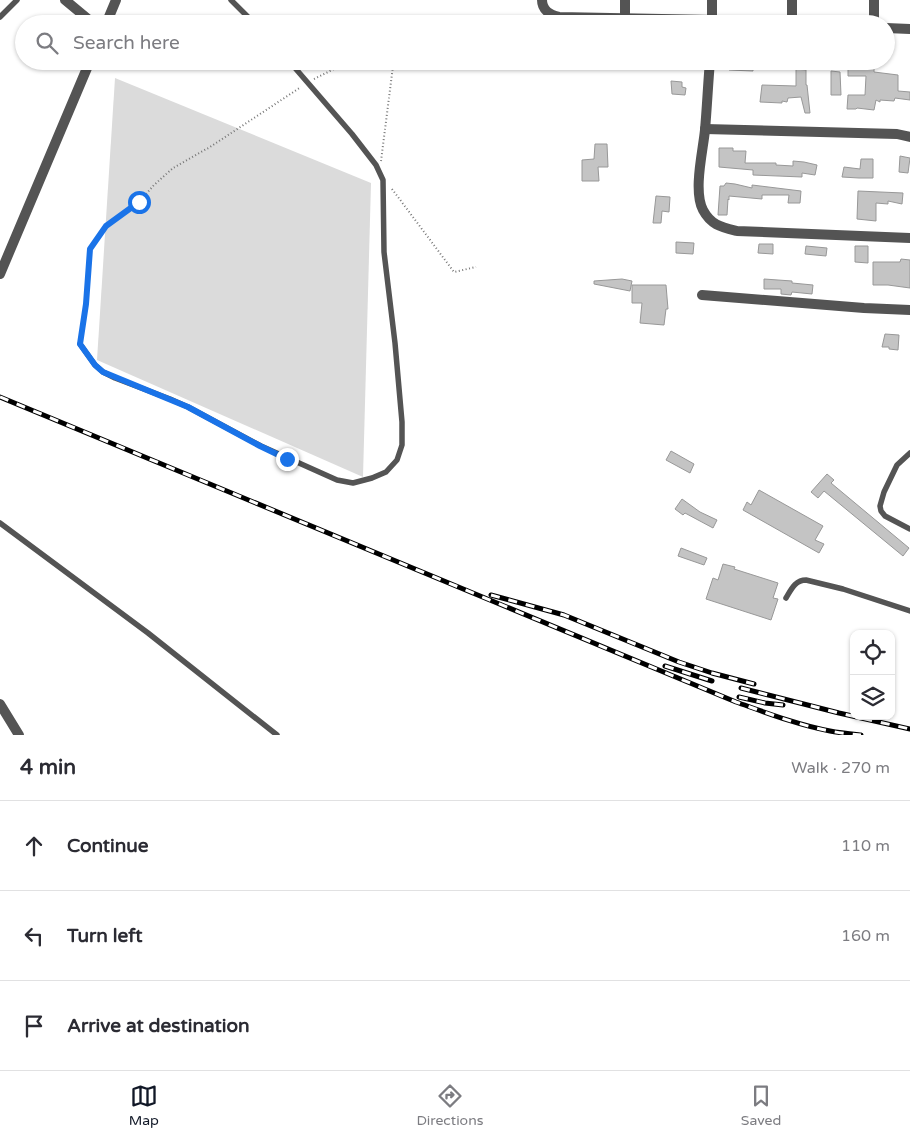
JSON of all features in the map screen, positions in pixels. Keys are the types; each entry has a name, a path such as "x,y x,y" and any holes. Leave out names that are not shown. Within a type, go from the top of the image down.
{"street":[{"path":"65,0 83,15"},
{"path":"110,15 116,0"},
{"path":"625,0 626,15"},
{"path":"712,0 712,15"},
{"path":"792,0 792,15"},
{"path":"874,0 874,15"},
{"path":"542,2 547,11 552,15"},
{"path":"895,28 910,29"},
{"path":"0,274 86,70"},
{"path":"709,70 698,188 702,208 709,219 720,227 737,231 910,238"},
{"path":"705,129 897,134 910,137"},
{"path":"702,295 910,310"},
{"path":"0,704 19,735"}],"lane":[{"path":"231,0 246,15"},
{"path":"0,17 14,1"},
{"path":"80,344 95,365 103,372 188,407 260,446 337,480 353,483 361,482 386,472 396,460 401,449 402,422 384,252 384,188 376,165 297,70"},
{"path":"910,453 897,465 884,492 880,506 885,516 910,529"},
{"path":"0,522 148,633 277,735"},
{"path":"786,598 796,583 806,580 843,589 910,611"}],"path":[{"path":"80,344 86,304 90,249 106,226 139,202 173,168 210,147 307,82 332,70"},
{"path":"380,173 393,70"},
{"path":"391,188 454,272 476,267"}],"shaded area":[{"path":"115,78 371,183 363,477 97,360"}],"building":[{"path":"796,70 806,70 810,113 805,113 801,97 788,98 787,102 782,101 782,103 760,102 762,85 796,86"},
{"path":"848,70 874,70 874,72 898,75 898,91 910,92 910,100 895,98 894,101 880,100 880,102 876,100 874,110 847,109 848,95 865,95 866,76 848,76"},
{"path":"831,71 840,72 841,95 831,95"},
{"path":"671,81 682,82 682,87 686,88 685,95 672,94"},
{"path":"595,144 607,144 608,167 598,167 599,181 582,181 582,160 594,159"},
{"path":"719,148 733,148 733,151 746,151 745,163 776,163 776,165 793,166 793,161 817,165 815,175 802,173 802,177 753,175 753,170 719,167"},
{"path":"900,156 910,158 908,173 899,172"},
{"path":"861,159 873,159 873,178 842,177 844,167 860,169"},
{"path":"726,183 752,188 752,185 801,191 800,203 788,203 789,195 762,195 762,199 729,196 727,215 718,215 720,186 724,186"},
{"path":"858,191 903,193 902,204 888,201 888,204 876,203 876,221 857,219"},
{"path":"656,196 670,197 669,212 662,211 661,223 653,223"},
{"path":"676,242 694,243 693,254 676,253"},
{"path":"759,244 773,244 773,254 758,253"},
{"path":"806,246 827,248 826,256 805,254"},
{"path":"855,246 868,246 868,263 855,262"},
{"path":"901,259 910,260 910,288 873,285 873,262 900,262"},
{"path":"622,279 632,281 630,291 594,284 594,281"},
{"path":"764,279 813,285 812,294 792,292 791,295 781,294 781,289 764,289"},
{"path":"632,285 666,285 668,309 666,309 664,325 640,323 642,303 632,303"},
{"path":"885,334 899,335 898,350 882,347"},
{"path":"671,451 694,464 690,473 666,460"},
{"path":"827,474 834,480 831,483 909,548 903,556 824,491 818,498 811,492"},
{"path":"759,490 823,526 815,540 824,544 819,553 743,510 747,502 751,505"},
{"path":"682,499 700,512 717,520 713,528 685,513 683,515 675,509"},
{"path":"681,548 707,558 704,565 678,556"},
{"path":"723,564 778,583 773,598 778,599 771,620 706,599 713,578 718,580"}],"railway":[{"path":"0,397 736,702 806,725 834,732 861,735"},
{"path":"491,595 564,615 679,662 754,684"},
{"path":"665,666 712,681"},
{"path":"741,688 910,729"},
{"path":"739,697 783,705"}],"route":[{"path":"139,202 106,226 90,249 86,304 80,344 89,358 103,372 188,407 287,459"}]}
